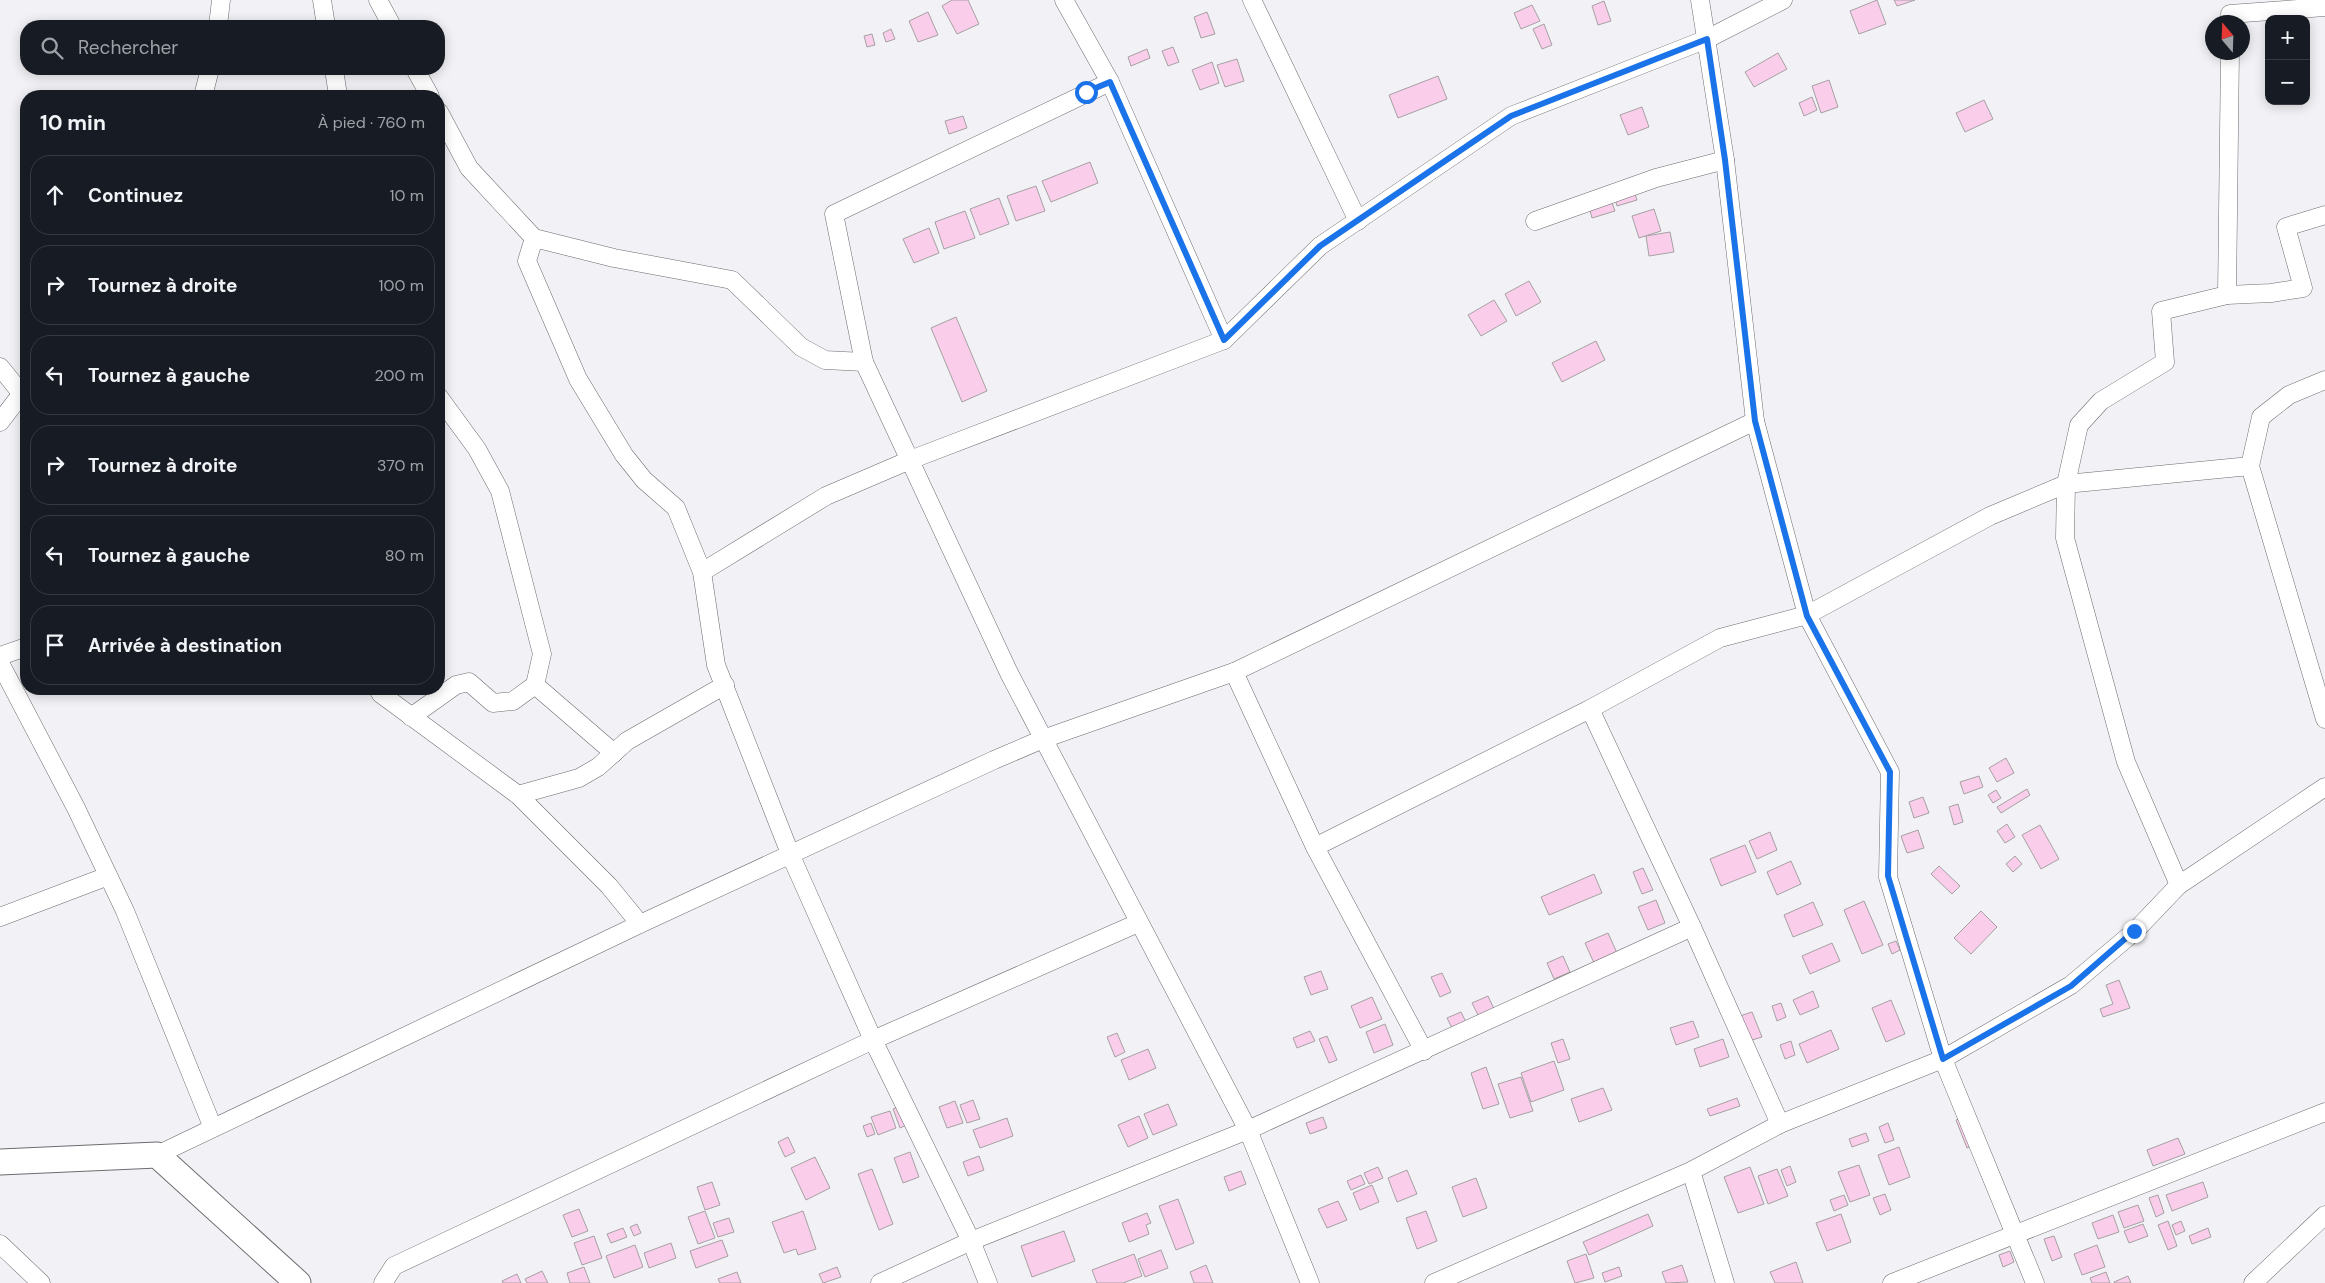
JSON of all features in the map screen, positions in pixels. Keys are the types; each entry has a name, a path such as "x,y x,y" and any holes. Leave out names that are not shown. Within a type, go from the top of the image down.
{"main road":[{"path":"0,1162 158,1155 298,1283"}],"street":[{"path":"219,20 221,0"},
{"path":"322,0 325,20"},
{"path":"378,0 389,20"},
{"path":"1064,0 1110,82 1224,340"},
{"path":"1252,0 1358,221"},
{"path":"1700,0 1725,160 1755,421 1807,616 1890,772 1888,876 1943,1059 2016,1232 2035,1283"},
{"path":"702,572 826,496 910,460 1224,340 1320,246 1511,116 1707,39 1783,0"},
{"path":"2232,12 2325,8"},
{"path":"2227,295 2230,60"},
{"path":"205,90 208,75"},
{"path":"335,75 337,90"},
{"path":"418,75 427,90"},
{"path":"1110,82 834,214 864,362 1009,674 1248,1130 1310,1283"},
{"path":"445,124 468,168 534,238 614,258 732,280 801,347 825,360 864,362"},
{"path":"1535,221 1656,178 1725,160"},
{"path":"2179,885 2126,762 2065,538 2066,484 2079,425 2101,401 2165,362 2161,311 2227,295 2271,293 2303,288 2286,227 2325,215"},
{"path":"534,238 527,261 578,379 624,455 644,480 676,508 702,572 716,665 791,856 873,1040 971,1241 988,1283"},
{"path":"0,366 20,387"},
{"path":"2325,380 2289,395 2261,417 2250,466 2325,720"},
{"path":"0,422 20,396"},
{"path":"445,405 477,449 500,491 542,654 535,685 513,701 493,703 469,682 456,686 445,694"},
{"path":"158,1155 640,924 791,856 994,760 1043,739 1234,672 1755,421"},
{"path":"1315,847 1590,709 1720,638 1807,616 1990,516 2066,484 2250,466"},
{"path":"0,656 20,649"},
{"path":"0,662 124,911 213,1128"},
{"path":"1234,672 1315,847 1424,1051"},
{"path":"535,685 614,753"},
{"path":"518,795 579,778 598,767 627,741 724,685"},
{"path":"382,695 518,795 609,886 640,924"},
{"path":"411,717 443,695"},
{"path":"1590,709 1692,927 1780,1124"},
{"path":"1434,1283 1691,1171 1780,1124 1943,1059 2071,986 2134,931 2179,885 2325,787"},
{"path":"0,917 108,876"},
{"path":"383,1283 394,1266 873,1040 1138,923"},
{"path":"880,1283 971,1241 1248,1130 1692,927"},
{"path":"1892,1283 2016,1232 2325,1112"},
{"path":"1691,1171 1724,1283"},
{"path":"2253,1283 2325,1216"},
{"path":"0,1244 34,1281"}],"building":[{"path":"952,0 968,0 979,24 957,34 942,6"},
{"path":"1877,0 1886,24 1859,34 1850,11"},
{"path":"1894,0 1915,0 1897,6"},
{"path":"1604,1 1611,21 1598,25 1592,6"},
{"path":"1532,5 1540,21 1521,29 1514,13"},
{"path":"928,12 938,35 918,42 909,21"},
{"path":"1207,12 1215,34 1201,38 1194,17"},
{"path":"1544,24 1552,45 1542,49 1533,29"},
{"path":"891,29 895,39 886,42 883,33"},
{"path":"872,34 875,45 867,47 864,36"},
{"path":"1173,47 1179,62 1168,66 1162,51"},
{"path":"1147,49 1150,58 1131,66 1128,57"},
{"path":"1778,53 1787,69 1754,87 1745,72"},
{"path":"1237,59 1244,81 1225,87 1217,65"},
{"path":"1212,62 1219,83 1200,90 1192,70"},
{"path":"1438,76 1447,99 1398,118 1389,95"},
{"path":"1829,80 1838,107 1821,113 1812,86"},
{"path":"1812,97 1817,110 1804,116 1799,103"},
{"path":"1984,100 1993,119 1965,132 1956,113"},
{"path":"1642,107 1649,127 1628,135 1620,115"},
{"path":"963,116 967,128 949,134 945,121"},
{"path":"1090,162 1098,183 1051,202 1042,181"},
{"path":"1036,186 1045,211 1016,221 1007,196"},
{"path":"1633,188 1637,200 1617,206 1614,194"},
{"path":"999,198 1009,224 980,235 970,209"},
{"path":"1611,200 1615,211 1592,218 1589,207"},
{"path":"1654,209 1661,231 1639,238 1632,216"},
{"path":"965,211 975,238 944,249 935,222"},
{"path":"929,228 939,253 914,263 903,239"},
{"path":"1670,232 1674,252 1649,256 1646,236"},
{"path":"1529,281 1541,302 1516,316 1505,294"},
{"path":"1494,300 1507,321 1481,336 1468,315"},
{"path":"956,317 987,391 962,402 931,328"},
{"path":"1596,341 1605,360 1562,382 1552,363"},
{"path":"2006,758 2014,773 1997,782 1989,768"},
{"path":"1979,776 1983,787 1964,794 1960,782"},
{"path":"2027,789 2030,795 2001,813 1997,807"},
{"path":"1996,790 2001,798 1993,803 1988,795"},
{"path":"1923,797 1929,813 1914,818 1909,802"},
{"path":"1958,804 1963,822 1954,825 1949,807"},
{"path":"2007,824 2015,837 2005,843 1997,831"},
{"path":"2040,825 2059,859 2041,869 2022,835"},
{"path":"1918,830 1924,848 1907,853 1901,836"},
{"path":"1770,832 1777,850 1757,859 1749,841"},
{"path":"1745,845 1756,872 1721,886 1710,859"},
{"path":"2015,856 2022,864 2013,872 2006,864"},
{"path":"1791,861 1801,884 1777,895 1767,872"},
{"path":"1939,866 1960,886 1952,894 1931,874"},
{"path":"1643,868 1653,890 1642,894 1633,872"},
{"path":"1594,874 1602,893 1549,915 1541,897"},
{"path":"1656,900 1665,923 1648,930 1638,907"},
{"path":"1864,901 1883,945 1862,954 1844,910"},
{"path":"1813,902 1823,925 1793,937 1784,915"},
{"path":"1981,911 1997,927 1971,954 1954,938"},
{"path":"1608,933 1617,953 1594,963 1585,943"},
{"path":"1896,941 1900,950 1892,954 1888,944"},
{"path":"1832,943 1840,961 1810,974 1802,956"},
{"path":"1563,956 1570,972 1554,979 1547,963"},
{"path":"1321,971 1328,989 1311,995 1304,977"},
{"path":"1442,973 1451,992 1440,997 1431,977"},
{"path":"2119,980 2130,1008 2103,1017 2100,1009 2113,1004 2106,985"},
{"path":"1813,991 1819,1007 1800,1015 1793,1000"},
{"path":"1488,996 1494,1009 1478,1015 1472,1003"},
{"path":"1372,997 1382,1019 1360,1028 1351,1006"},
{"path":"1891,1000 1905,1034 1886,1042 1872,1008"},
{"path":"1781,1003 1786,1017 1777,1021 1772,1006"},
{"path":"1461,1012 1466,1022 1452,1028 1447,1018"},
{"path":"1752,1012 1762,1037 1749,1041 1740,1016"},
{"path":"1693,1021 1699,1037 1676,1045 1670,1028"},
{"path":"1385,1024 1393,1045 1374,1053 1366,1032"},
{"path":"1831,1030 1839,1049 1807,1063 1799,1044"},
{"path":"1310,1031 1315,1041 1297,1048 1293,1038"},
{"path":"1117,1033 1125,1052 1115,1057 1107,1037"},
{"path":"1327,1036 1337,1060 1329,1063 1319,1039"},
{"path":"1563,1039 1570,1059 1558,1063 1551,1043"},
{"path":"1723,1039 1729,1057 1700,1067 1694,1049"},
{"path":"1791,1041 1795,1055 1785,1059 1780,1045"},
{"path":"1148,1049 1156,1068 1129,1080 1121,1060"},
{"path":"1554,1061 1564,1090 1531,1102 1521,1073"},
{"path":"1486,1067 1499,1104 1483,1109 1471,1073"},
{"path":"1521,1077 1533,1111 1510,1118 1498,1084"},
{"path":"1603,1088 1612,1110 1579,1122 1571,1099"},
{"path":"1737,1098 1740,1106 1710,1116 1707,1109"},
{"path":"973,1100 980,1119 967,1123 960,1105"},
{"path":"955,1101 963,1123 947,1128 939,1107"},
{"path":"1168,1104 1177,1125 1153,1135 1144,1114"},
{"path":"902,1105 909,1124 900,1128 893,1109"},
{"path":"890,1111 896,1128 878,1135 871,1117"},
{"path":"1139,1116 1148,1138 1128,1147 1118,1125"},
{"path":"1323,1117 1327,1128 1310,1134 1306,1123"},
{"path":"1965,1117 1975,1145 1967,1148 1956,1120"},
{"path":"1007,1118 1013,1136 980,1148 973,1130"},
{"path":"871,1123 875,1134 867,1137 863,1126"},
{"path":"1888,1123 1894,1140 1885,1143 1879,1127"},
{"path":"1866,1133 1869,1141 1852,1147 1849,1139"},
{"path":"788,1137 795,1152 785,1157 778,1142"},
{"path":"2178,1138 2185,1154 2153,1166 2147,1150"},
{"path":"1899,1147 1910,1177 1889,1185 1878,1155"},
{"path":"910,1152 919,1177 903,1183 894,1158"},
{"path":"979,1156 984,1170 968,1176 963,1162"},
{"path":"815,1157 830,1188 806,1200 791,1168"},
{"path":"1859,1165 1870,1195 1850,1202 1838,1172"},
{"path":"1790,1166 1796,1182 1787,1186 1781,1170"},
{"path":"1378,1167 1383,1178 1369,1184 1364,1173"},
{"path":"1750,1167 1764,1204 1738,1213 1724,1177"},
{"path":"872,1169 893,1224 879,1230 858,1174"},
{"path":"1777,1169 1788,1196 1768,1204 1758,1176"},
{"path":"1407,1170 1417,1194 1397,1202 1388,1178"},
{"path":"1241,1171 1246,1184 1229,1191 1224,1177"},
{"path":"1361,1175 1365,1184 1351,1190 1347,1181"},
{"path":"1476,1178 1487,1208 1463,1217 1452,1187"},
{"path":"712,1182 720,1205 705,1210 697,1187"},
{"path":"2203,1182 2208,1197 2172,1211 2166,1195"},
{"path":"1372,1185 1379,1202 1360,1210 1353,1193"},
{"path":"1885,1194 1891,1210 1880,1215 1873,1198"},
{"path":"1844,1195 1848,1205 1834,1211 1830,1200"},
{"path":"2158,1195 2164,1213 2156,1217 2149,1198"},
{"path":"1178,1199 1194,1243 1176,1250 1159,1206"},
{"path":"1338,1201 1347,1220 1327,1228 1318,1209"},
{"path":"2138,1205 2144,1221 2124,1228 2118,1212"},
{"path":"579,1209 588,1231 572,1237 563,1215"},
{"path":"705,1211 715,1238 698,1244 688,1217"},
{"path":"803,1211 816,1249 798,1255 796,1249 784,1253 772,1222"},
{"path":"1426,1211 1437,1241 1417,1249 1406,1218"},
{"path":"1147,1213 1151,1223 1146,1225 1149,1234 1129,1242 1122,1223"},
{"path":"1648,1214 1653,1226 1589,1255 1583,1242"},
{"path":"1841,1214 1851,1242 1827,1251 1816,1223"},
{"path":"2113,1215 2119,1232 2098,1239 2092,1223"},
{"path":"729,1218 734,1232 718,1237 713,1223"},
{"path":"2168,1221 2177,1246 2168,1250 2158,1225"},
{"path":"2181,1221 2185,1231 2176,1235 2172,1225"},
{"path":"637,1224 641,1233 634,1236 630,1227"},
{"path":"2143,1224 2148,1236 2129,1243 2124,1231"},
{"path":"623,1228 627,1237 611,1243 607,1234"},
{"path":"2208,1228 2211,1237 2192,1244 2189,1236"},
{"path":"1064,1231 1075,1261 1032,1277 1021,1246"},
{"path":"594,1236 602,1258 582,1265 574,1243"},
{"path":"2054,1236 2062,1257 2052,1261 2044,1239"},
{"path":"722,1240 728,1256 696,1268 690,1251"},
{"path":"671,1243 676,1258 649,1268 644,1253"},
{"path":"635,1245 643,1267 614,1278 606,1256"},
{"path":"2097,1245 2105,1267 2082,1275 2074,1254"},
{"path":"1161,1250 1168,1268 1145,1277 1138,1259"},
{"path":"2010,1251 2014,1262 2003,1267 1999,1255"},
{"path":"1134,1254 1142,1276 1123,1283 1097,1283 1092,1270"},
{"path":"1586,1254 1594,1278 1575,1283 1567,1261"},
{"path":"1796,1262 1803,1283 1775,1283 1770,1272"},
{"path":"1206,1265 1213,1283 1194,1283 1190,1272"},
{"path":"1682,1265 1688,1282 1666,1283 1662,1272"},
{"path":"584,1267 590,1283 570,1283 567,1273"},
{"path":"837,1267 841,1277 823,1283 819,1274"},
{"path":"1619,1267 1622,1276 1605,1282 1602,1273"},
{"path":"542,1271 548,1283 527,1283 525,1279"},
{"path":"737,1272 741,1283 720,1283 718,1279"},
{"path":"2106,1272 2110,1283 2092,1283 2090,1278"},
{"path":"517,1274 521,1283 503,1283 502,1281"},
{"path":"2128,1276 2131,1283 2114,1283 2114,1282"}],"route":[{"path":"1086,92 1110,82 1224,340 1320,246 1511,116 1707,39 1725,160 1755,421 1807,616 1890,772 1888,876 1943,1059 2071,986 2134,931"}]}
